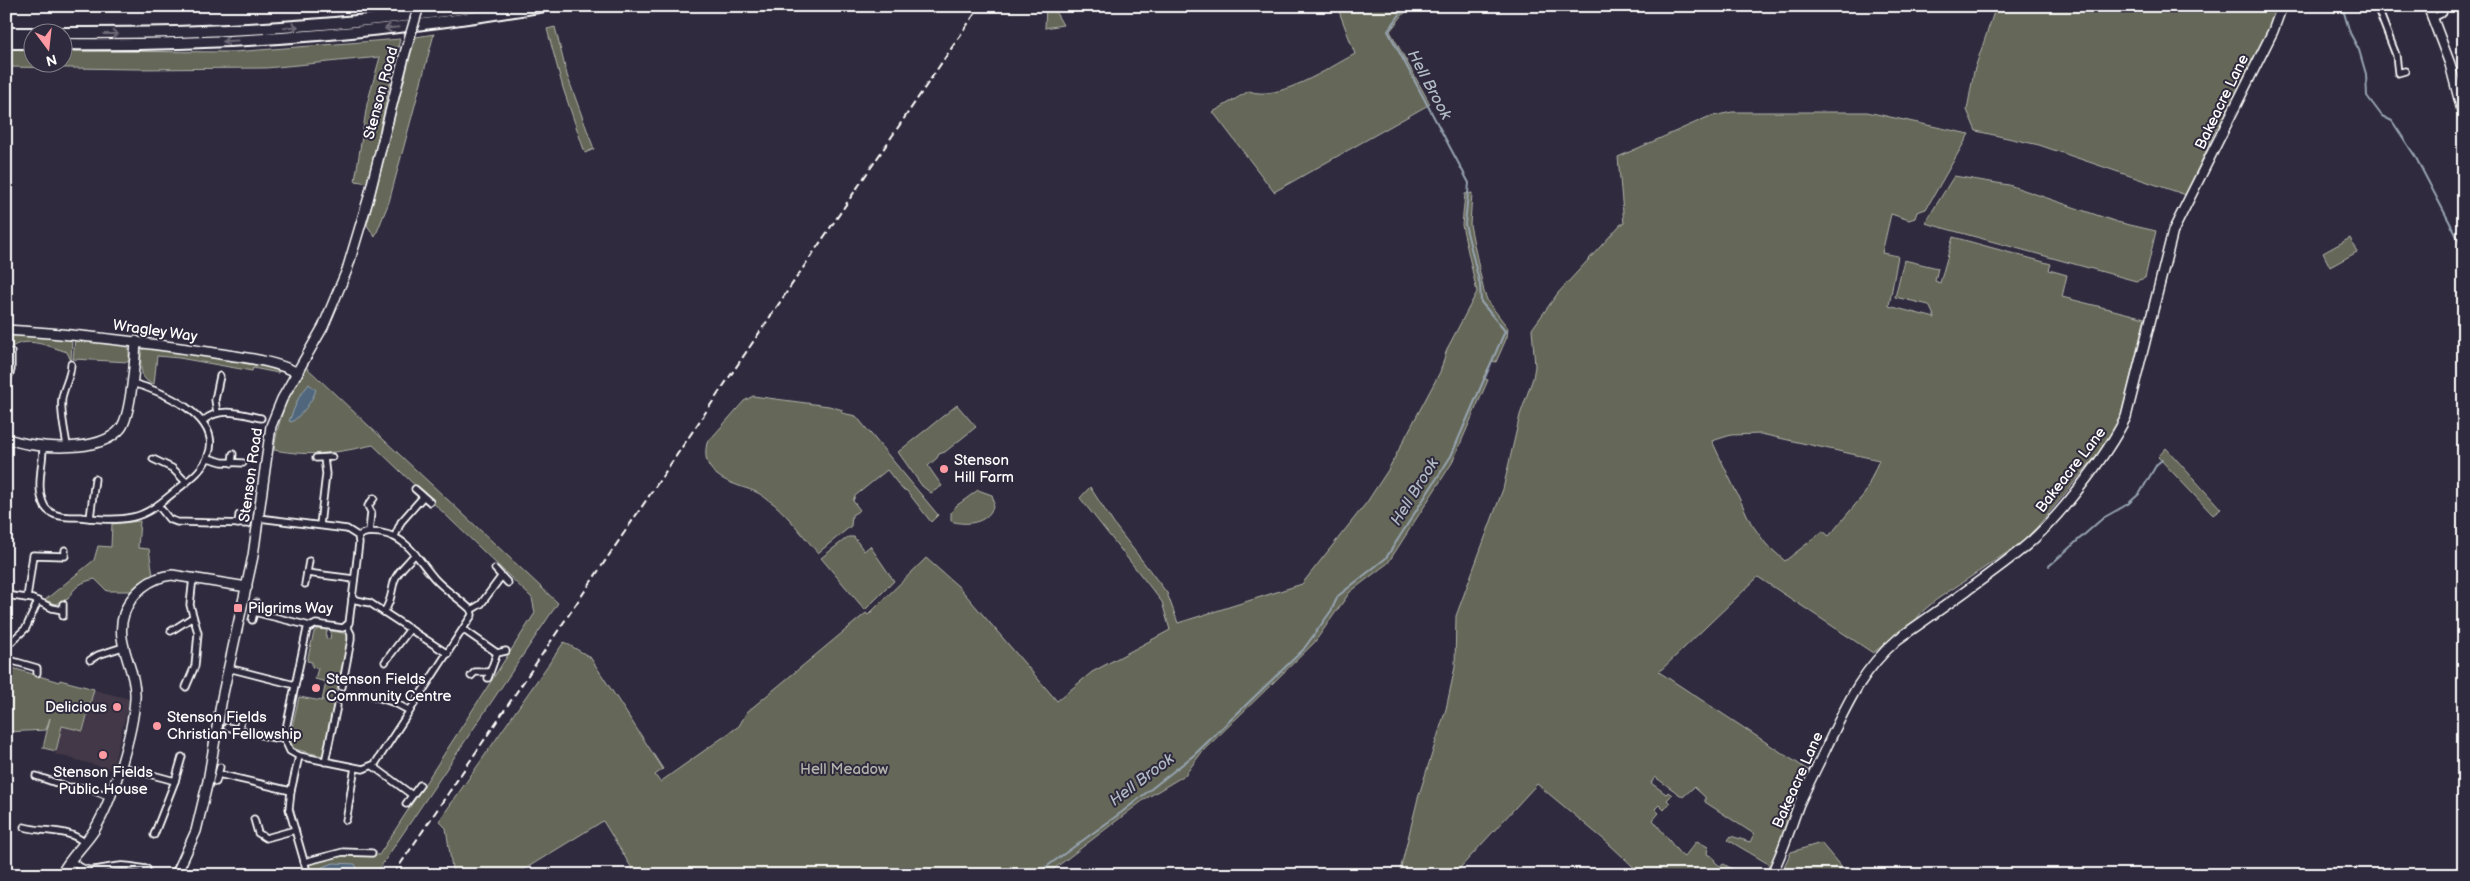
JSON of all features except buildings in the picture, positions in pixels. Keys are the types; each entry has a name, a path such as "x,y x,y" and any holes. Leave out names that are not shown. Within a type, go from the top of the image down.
{"highway":[{"path":"72,33 218,31 320,25 480,6"},
{"path":"72,44 125,45 284,38 426,25 544,6"},
{"path":"6,33 22,33"},
{"path":"6,43 22,43"}],"street":[{"name":"Stenson Road","path":"176,875 191,843 200,817 259,518 272,426 282,398 323,326 347,270 368,200 405,53 419,6"},
{"name":"Bakeacre Lane","path":"1771,875 1780,859 1800,804 1851,696 1879,655 1898,639 2024,548 2052,520 2095,466 2118,432 2126,417 2173,231 2273,30 2282,6"},
{"path":"2386,6 2378,9 2396,55 2398,73 2405,71"},
{"path":"2428,6 2450,64 2464,118"},
{"path":"2433,18 2443,13 2444,6"},
{"name":"Wragley Way","path":"6,330 136,341 240,357 282,366 298,372"},
{"path":"6,438 26,445 43,447 67,446 104,439 117,432 125,420 132,383 136,341"},
{"path":"6,384 12,360 11,352"},
{"path":"12,360 19,361"},
{"path":"67,446 62,402 64,391 74,376 72,364"},
{"path":"216,412 215,400 220,376"},
{"path":"43,447 40,490 45,508 52,513 63,516 90,518 133,518 158,506 186,482 208,458 210,442 203,422 192,411 166,395 132,383"},
{"path":"203,422 216,412 234,412 250,419 261,418"},
{"path":"232,463 233,454"},
{"path":"316,458 332,457"},
{"path":"208,458 242,463"},
{"path":"320,525 326,474 324,458"},
{"path":"154,459 163,467 172,468 186,482"},
{"path":"90,518 97,488 95,479"},
{"path":"415,489 430,502"},
{"path":"395,536 401,522 423,497"},
{"path":"369,532 371,512 368,506 374,498"},
{"path":"158,506 169,519 177,522 248,524"},
{"path":"238,524 239,515"},
{"path":"259,518 352,530 358,536 359,543 347,626 351,634 351,640 342,687"},
{"path":"347,626 343,628 316,624 310,626 306,633 284,738 290,751 299,756 363,769 373,766 464,630 471,618 471,610 434,578 416,554 395,536 369,532 358,536"},
{"path":"27,598 32,555 65,556 65,550"},
{"path":"384,612 392,600 394,581 398,573 416,554"},
{"path":"305,584 309,561"},
{"path":"495,569 508,583"},
{"path":"307,573 354,580"},
{"path":"61,875 101,819 110,797 132,719 136,690 134,675 123,647 122,629 124,614 138,591 167,575 193,577 246,587"},
{"path":"186,687 195,666 198,628 190,605 193,577"},
{"path":"471,610 480,604 501,577"},
{"path":"6,595 27,598 52,608 63,610"},
{"path":"352,599 370,602 448,654"},
{"path":"7,642 26,628 38,601"},
{"path":"252,620 256,603"},
{"path":"254,612 310,626"},
{"path":"171,631 193,616"},
{"path":"385,662 410,629"},
{"path":"464,630 497,653 506,651"},
{"path":"90,660 123,647"},
{"path":"471,676 475,672 488,675 497,653"},
{"path":"6,659 37,668"},
{"path":"228,668 295,684"},
{"path":"371,695 395,703 410,711"},
{"path":"325,762 337,706"},
{"path":"239,730 241,721"},
{"path":"227,727 275,738 284,738"},
{"path":"299,756 289,809 308,875"},
{"path":"154,835 165,818 182,757"},
{"path":"119,766 175,782"},
{"path":"373,766 412,796"},
{"path":"216,782 220,767"},
{"path":"341,812 347,817 355,768"},
{"path":"218,774 291,792"},
{"path":"36,777 68,787 88,788 110,797"},
{"path":"406,804 420,785"},
{"path":"254,819 258,833 266,838 295,830"},
{"path":"24,827 43,835 69,833 85,843"},
{"path":"304,862 343,852 372,853"},
{"path":"363,860 364,853"},
{"path":"70,860 88,871 99,871 119,866 136,872 147,869"}],"shaded area":[{"path":"94,690 130,699 112,770 55,754 62,726 84,731"}],"green space":[{"path":"1046,6 1052,6 1063,25 1045,28"},
{"path":"1337,6 1410,6 1390,31 1430,104 1274,192 1213,112 1249,91 1261,93 1289,88 1318,75 1355,54"},
{"path":"1996,6 2277,6 2271,27 2221,128 2217,127 2186,195 2039,145 1976,131 1967,110 1974,71"},
{"path":"555,27 567,75 594,149 585,153 563,88 547,29"},
{"path":"434,34 389,202 375,237 367,225 411,53 416,37"},
{"path":"400,39 368,183 355,181 367,104 380,57 266,68 72,68 72,51 234,52"},
{"path":"6,49 22,50 22,67 6,67"},
{"path":"1732,112 1867,112 1969,134 1926,209 1917,212 1915,218 1909,220 1891,214 1882,253 1898,256 1889,306 1935,318 1929,305 1895,297 1904,260 1938,268 1935,281 1940,283 1953,237 2051,264 2049,270 2067,275 2062,297 2145,318 2121,416 2107,443 2038,526 2020,544 1936,600 1914,622 1873,653 1758,577 1659,672 1808,770 1772,866 1728,840 1731,836 1750,842 1754,834 1705,802 1705,797 1694,787 1683,797 1655,777 1651,783 1666,794 1668,792 1672,795 1667,800 1670,803 1664,810 1659,805 1655,809 1659,813 1653,820 1680,854 1684,857 1697,841 1708,847 1707,854 1714,858 1715,862 1720,866 1724,864 1741,875 1642,875 1608,843 1537,784 1459,869 1463,875 1439,875 1427,869 1425,875 1399,875 1418,798 1446,709 1455,667 1456,616 1503,489 1520,415 1533,378 1535,366 1532,329 1558,293 1621,224 1624,224 1618,157 1708,117","holes":["1761,434 1879,460 1865,493 1829,536 1823,531 1785,561 1766,544 1751,523 1712,441 1731,435"]},
{"path":"1954,176 2009,185 2117,222 2156,231 2145,278 2136,281 1925,223"},
{"name":"Hell Meadow","path":"1472,193 1470,225 1484,292 1488,302 1508,328 1507,337 1496,362 1492,361 1483,378 1488,380 1452,463 1388,563 1350,592 1314,643 1202,752 1185,775 1145,799 1046,875 636,875 603,821 515,875 453,875 446,828 439,821 564,642 590,657 663,769 655,775 660,782 739,726 747,712 866,613 868,615 926,558 959,587 1057,701 1092,672 1170,630 1162,602 1080,498 1090,487 1114,524 1167,593 1178,623 1302,584 1367,502 1388,470 1440,372 1447,349 1477,292 1462,225 1465,194"},
{"path":"2350,238 2357,252 2330,267 2323,253"},
{"path":"12,334 72,339 71,361 67,352 32,342 25,342 12,347"},
{"path":"75,339 124,344 129,348 129,362 73,359"},
{"path":"147,347 280,369 278,373 253,368 252,371 157,356 154,384 145,379 141,367 141,351"},
{"path":"305,366 558,603 375,875 309,875 305,864 342,854 379,855 535,613 532,598 373,445 312,454 274,450 285,406"},
{"path":"753,396 829,406 843,410 842,413 856,416 938,515 931,522 907,491 902,489 887,470 855,496 853,501 860,510 852,515 851,526 818,553 774,504 757,492 727,481 712,471 708,463 706,454 707,443 744,401"},
{"path":"957,405 976,427 945,452 939,454 928,466 942,486 931,493 922,486 898,452"},
{"path":"2166,448 2221,509 2213,515 2158,457"},
{"path":"978,490 992,495 994,501 993,508 989,514 972,523 951,521 951,513 956,506"},
{"path":"140,521 138,548 149,549 153,576 132,591 107,591 95,579 79,585 68,599 55,604 45,600 94,560 98,546 111,547 112,524"},
{"path":"848,537 854,537 864,551 870,546 894,581 865,610 821,558"},
{"path":"318,629 327,630 326,638 330,639 331,631 349,634 323,756 294,749 289,740 299,697 322,701 326,682 315,679 318,668 312,667 312,662 307,661 314,632"},
{"path":"6,666 59,682 60,680 94,689 83,731 62,726 56,751 43,748 50,718 46,730 6,732"},
{"path":"1821,843 1848,875 1780,875 1791,852"}],"water":[{"path":"309,384 316,390 312,399 300,415 292,422 289,421 299,397"},
{"path":"334,863 355,864 357,868 354,872 321,872 322,867"}],"waterway":[{"name":"Hell Brook","path":"1035,875 1122,812 1194,755 1303,650 1331,611 1338,596 1386,558 1451,456 1505,331 1481,302 1480,285 1465,224 1469,183 1388,31 1406,6"},
{"path":"2342,6 2366,74 2367,96 2382,116 2392,121 2415,156 2464,250"},
{"path":"2049,566 2103,518 2128,504 2140,493 2157,464 2162,460"}],"railway":[{"path":"393,875 980,6"}],"place":[{"name":"Stenson Hill Farm","path":"944,469"},
{"name":"Pilgrims Way","path":"238,608"},
{"name":"Stenson Fields Community Centre","path":"316,688"},
{"name":"Delicious","path":"117,707"},
{"name":"Stenson Fields Christian Fellowship","path":"157,726"},
{"name":"Stenson Fields Public House","path":"103,755"}]}
